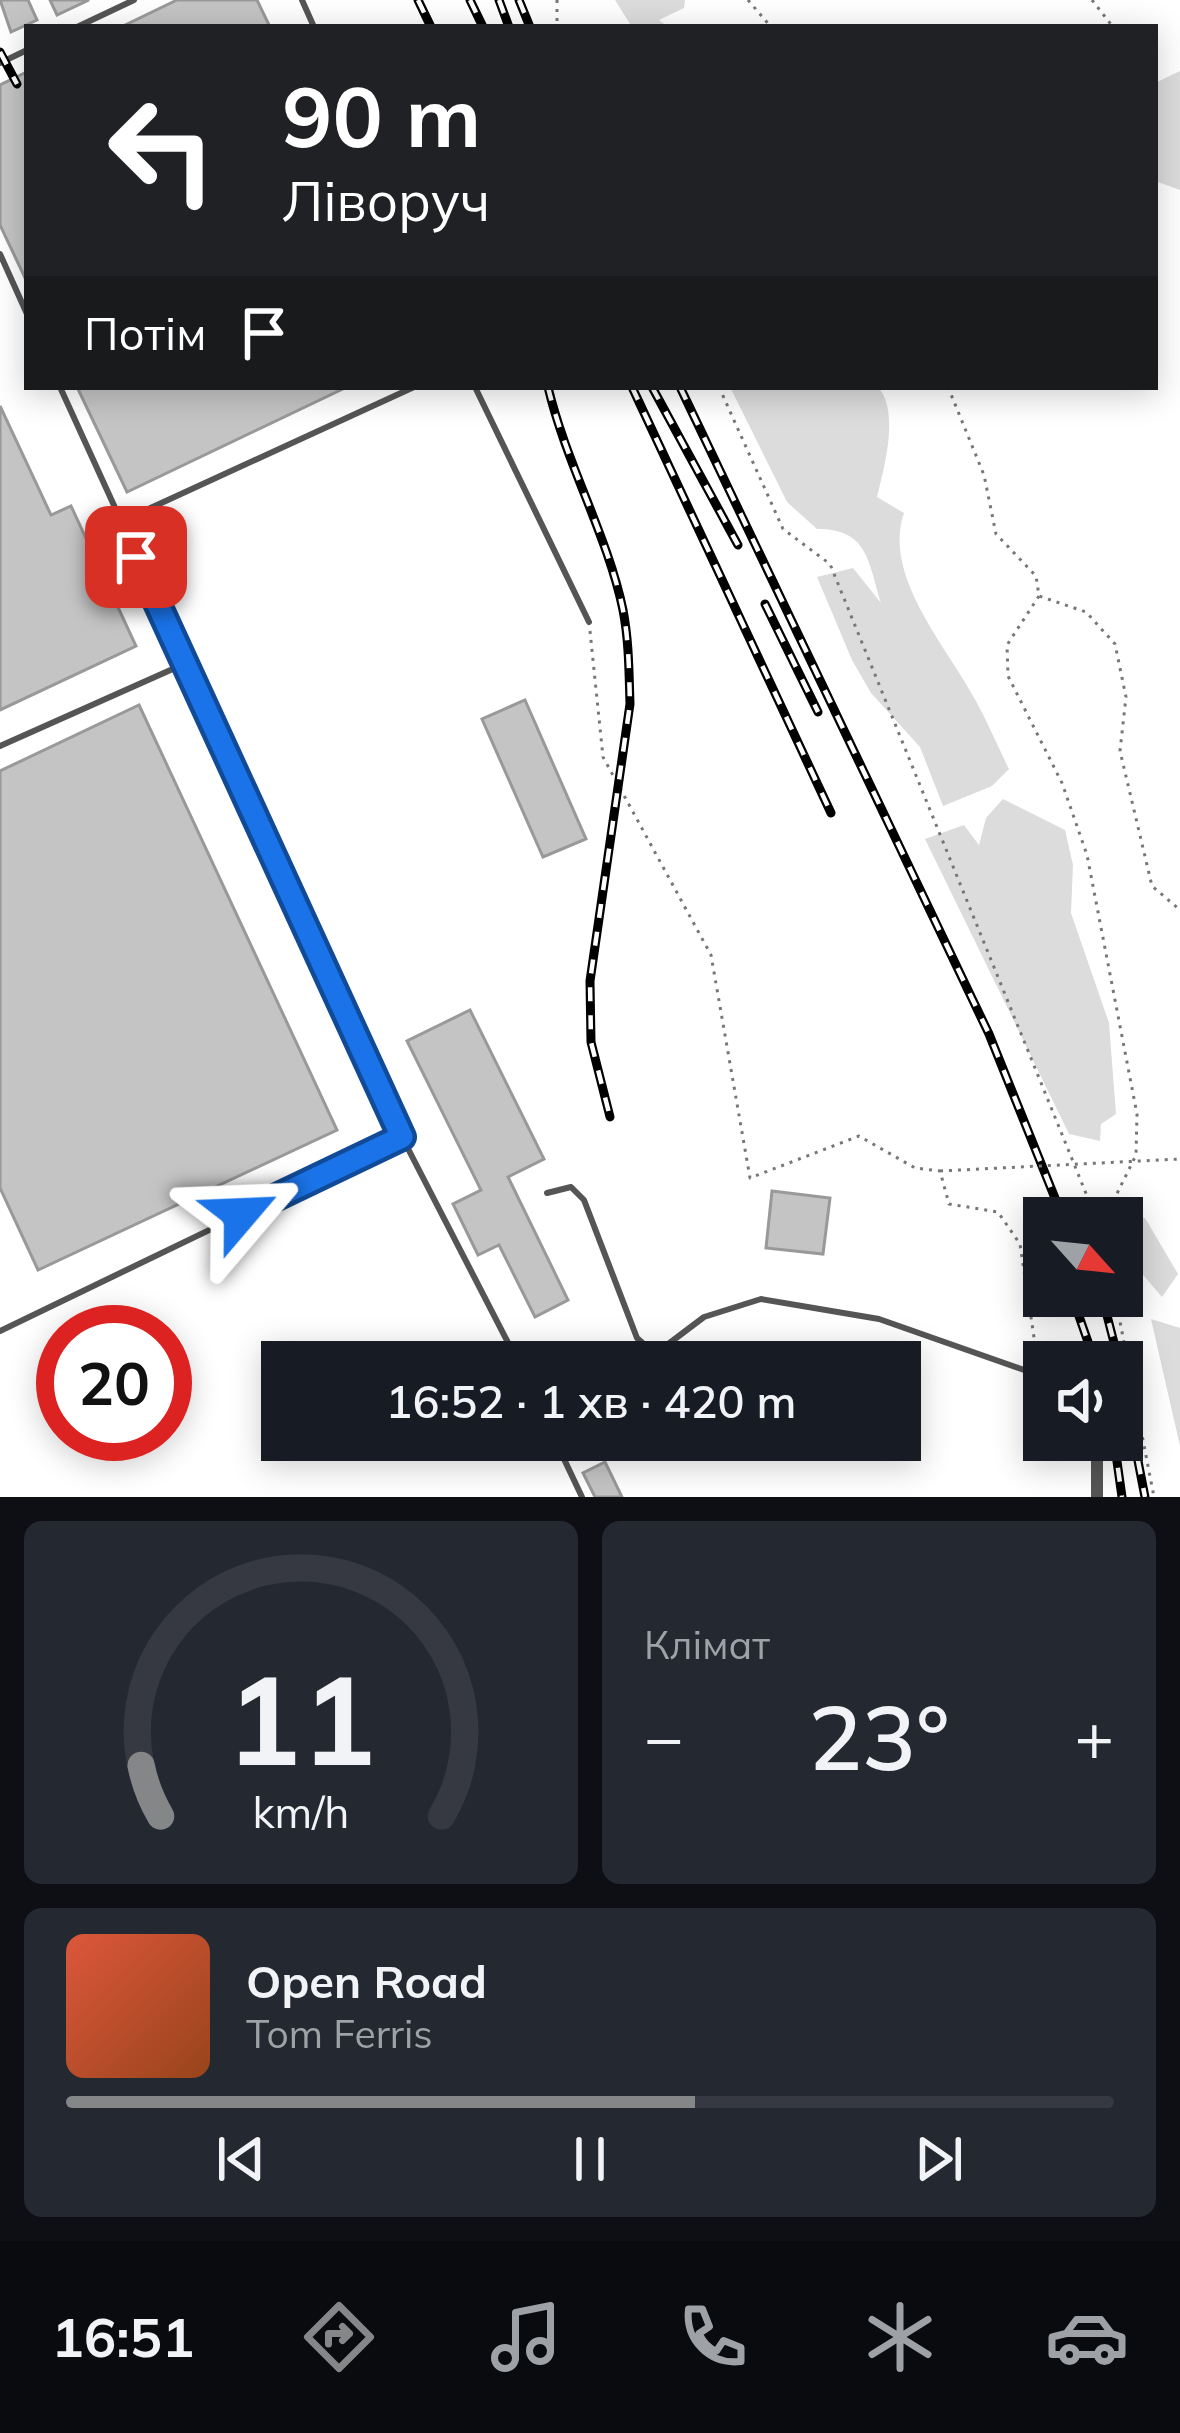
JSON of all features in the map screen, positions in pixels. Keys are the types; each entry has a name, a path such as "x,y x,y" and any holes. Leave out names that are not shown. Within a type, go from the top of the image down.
{"street":[{"path":"1097,1461 1097,1497"}],"lane":[{"path":"82,24 134,0"},
{"path":"0,254 24,307"},
{"path":"61,390 402,1137 507,1341"},
{"path":"120,522 407,390"},
{"path":"476,390 589,622"},
{"path":"0,746 184,664"},
{"path":"0,1331 402,1137"},
{"path":"548,1193 571,1186 584,1201 637,1338 655,1354 704,1317 761,1299 879,1319 1023,1369"},
{"path":"565,1461 582,1497"}],"path":[{"path":"748,0 768,24"},
{"path":"1092,0 1111,24"},
{"path":"720,390 783,529 830,564 1087,1197"},
{"path":"949,390 984,475 996,534 1036,576 1039,596 1007,645 1008,676 1062,784 1088,855 1137,1114 1136,1155 1115,1197"},
{"path":"1039,596 1086,612 1115,644 1126,697 1120,751 1152,886 1180,910"},
{"path":"589,622 603,757 711,955 750,1178 859,1136 915,1168 940,1171 1180,1160"},
{"path":"940,1171 949,1204 998,1213 1020,1244 1036,1341"},
{"path":"1119,1317 1154,1497"}],"shaded area":[{"path":"615,0 685,0 684,8 659,20 664,24 630,24"},
{"path":"1180,71 1180,190 1158,182 1158,82"},
{"path":"731,390 880,390 889,425 877,497 904,513 902,562 910,586 1009,769 992,786 943,806 920,747 871,693 852,660 817,577 853,568 881,603 863,550 847,535 817,529 787,502"},
{"path":"1003,799 1065,830 1073,865 1071,913 1109,1023 1116,1114 1101,1124 1100,1141 1069,1134 925,839 964,825 979,845 986,818"},
{"path":"1143,1218 1178,1274 1162,1297 1143,1275"},
{"path":"1151,1319 1180,1328 1180,1446"}],"building":[{"path":"0,0 28,0 37,20 11,32"},
{"path":"50,0 89,0 57,15"},
{"path":"177,0 257,0 269,24 127,24"},
{"path":"24,73 24,276 0,225 0,85"},
{"path":"78,390 341,390 127,492"},
{"path":"0,406 51,515 71,506 136,646 0,710"},
{"path":"525,700 586,839 543,857 482,719"},
{"path":"139,705 337,1130 38,1270 0,1188 0,771"},
{"path":"470,1010 544,1159 508,1177 568,1300 535,1317 499,1245 478,1255 453,1204 481,1190 407,1041"},
{"path":"772,1191 830,1198 823,1254 766,1248"},
{"path":"605,1462 622,1497 595,1497 583,1473"}],"railway":[{"path":"418,0 430,24"},
{"path":"470,0 482,24"},
{"path":"499,0 508,24"},
{"path":"519,0 529,24"},
{"path":"0,52 17,84"},
{"path":"549,390 616,583 628,645 630,704 590,981 591,1042 610,1117"},
{"path":"633,390 831,813"},
{"path":"654,390 738,545"},
{"path":"681,390 989,1034 1055,1197"},
{"path":"765,604 818,712"},
{"path":"1079,1317 1088,1341"},
{"path":"1107,1317 1114,1341"},
{"path":"1117,1461 1122,1497"},
{"path":"1138,1461 1145,1497"}],"route":[{"path":"136,557 402,1137 241,1214"}]}
